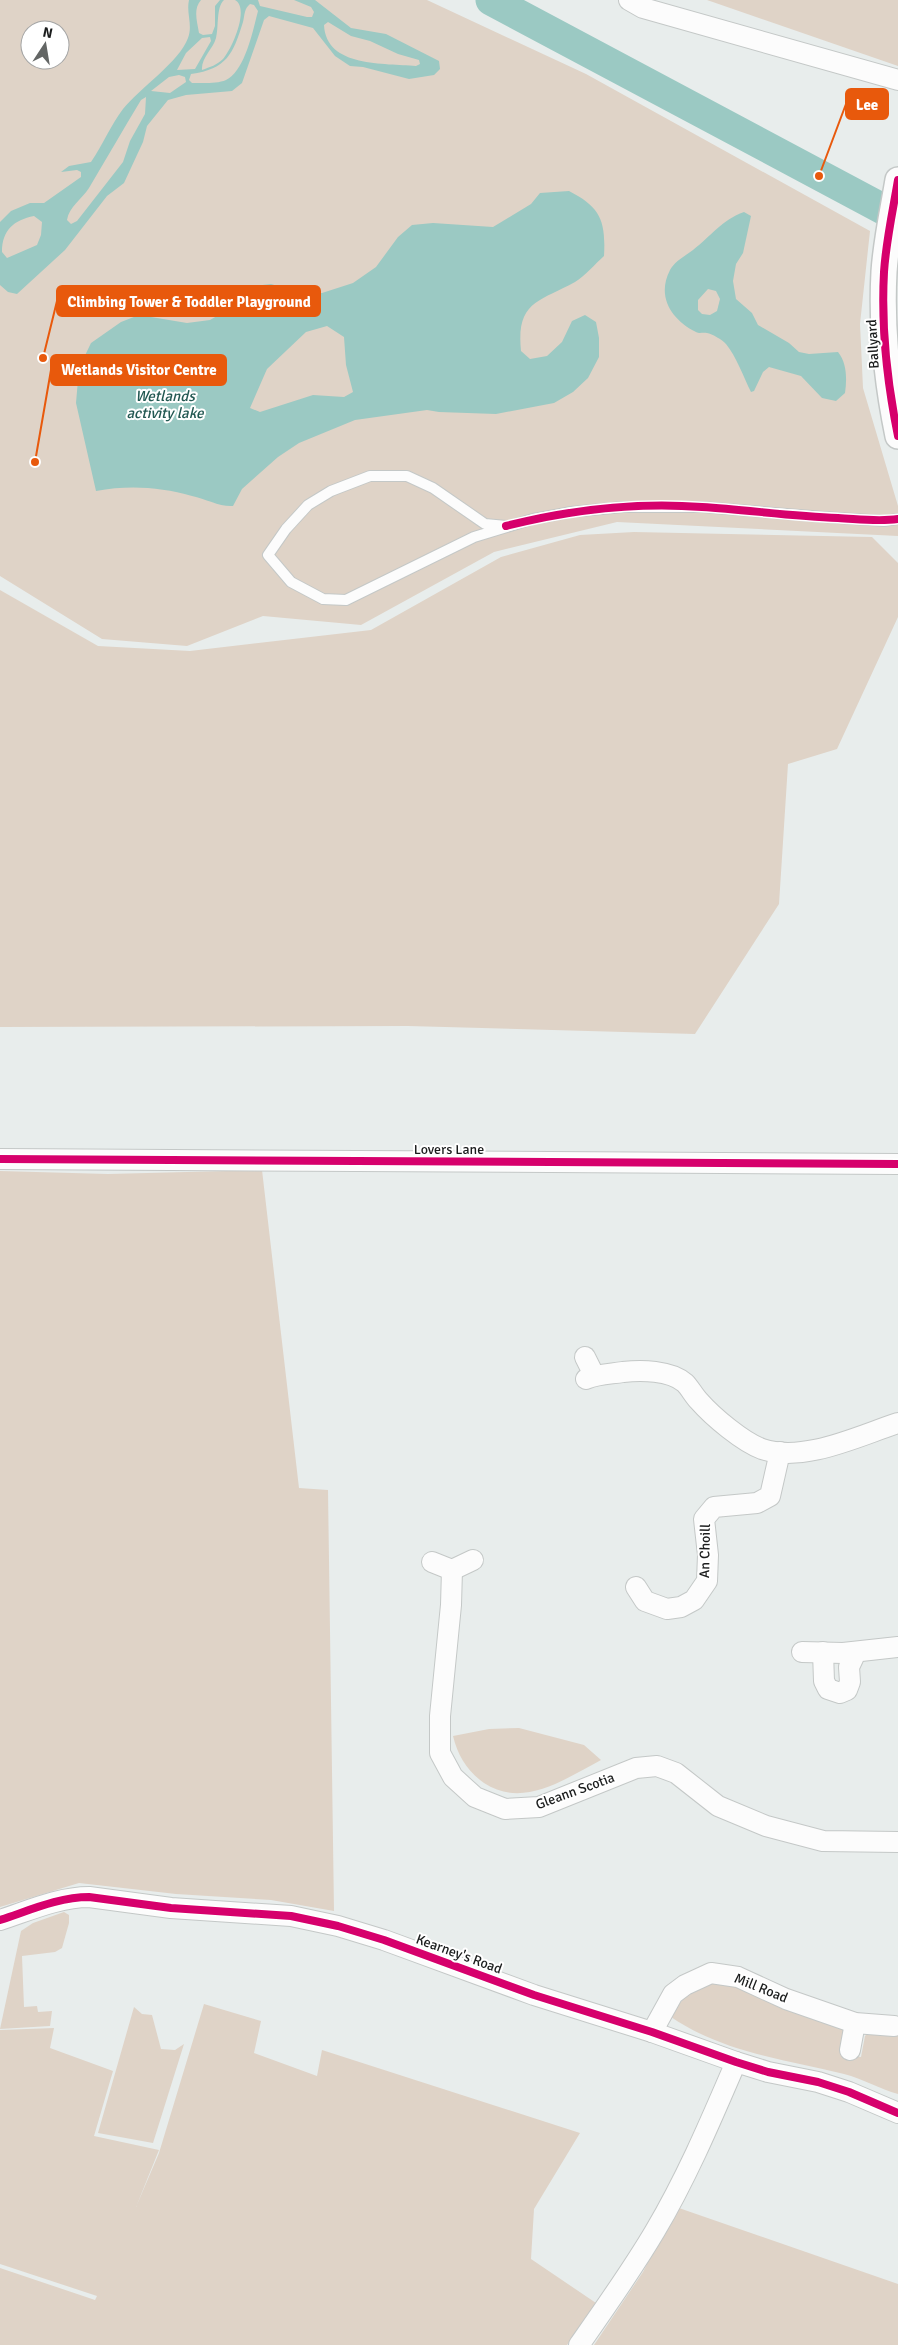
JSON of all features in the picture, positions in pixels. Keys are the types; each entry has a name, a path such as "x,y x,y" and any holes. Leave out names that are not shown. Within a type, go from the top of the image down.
{"street":[{"path":"629,0 643,8 898,80"},
{"name":"Ballyard","path":"898,180 884,270 883,319 888,389 898,436"},
{"name":"Lovers Lane","path":"0,1159 898,1164"},
{"path":"585,1357 590,1377 638,1371 665,1374 684,1382 700,1402 732,1430 762,1449 804,1453 898,1423"},
{"name":"An Choill","path":"636,1587 645,1601 667,1608 681,1607 694,1600 707,1580 708,1555 704,1519 714,1507 757,1503 770,1496 780,1452"},
{"path":"432,1562 452,1570 473,1560"},
{"name":"Gleann Scotia","path":"452,1570 451,1605 440,1716 440,1753 453,1777 475,1797 505,1809 539,1806 636,1768 657,1766 676,1773 718,1806 766,1826 823,1841 898,1842"},
{"path":"802,1652 856,1652 898,1647"},
{"path":"823,1652 824,1681 828,1689 840,1693 849,1687 849,1667 856,1652"},
{"name":"Kearney's Road","path":"0,1920 76,1897 207,1912 291,1916 338,1926 384,1940 534,1994 652,2032 736,2062 768,2072 818,2082 898,2113"},
{"name":"Mill Road","path":"652,2032 673,1994 686,1985 711,1973 738,1977 786,2000 856,2023 894,2026"},
{"path":"850,2050 856,2023"},
{"path":"579,2345 656,2230 704,2136 736,2062"}],"lane":[{"path":"506,526 485,524 433,488 407,476 370,476 331,491 308,505 286,529 268,555 291,582 323,600 346,600 474,537 506,526 571,512 622,507 702,507 884,521 898,519"}],"shaded area":[{"path":"0,0 427,0 586,74 870,231 860,324 863,388 898,506 898,536 617,522 494,552 361,625 263,616 187,646 102,639 0,576"},
{"path":"707,0 898,0 898,66"},
{"path":"634,532 872,537 898,563 898,617 837,749 788,764 779,904 695,1034 408,1026 0,1027 0,590 98,646 190,651 371,630 501,557 580,535"},
{"path":"262,1170 299,1488 328,1490 334,1911 271,1900 176,1894 79,1883 0,1907 0,1171 108,1174"},
{"path":"519,1728 584,1745 601,1760 544,1788 514,1793 499,1790 484,1783 473,1773 461,1756 453,1736 489,1729"},
{"path":"64,1912 69,1915 69,1923 62,1948 55,1952 22,1956 24,2007 37,2006 38,2012 52,2011 50,2026 0,2029 21,1931 33,1923"},
{"path":"704,1984 724,1984 742,1988 781,2008 839,2026 845,2032 846,2055 861,2057 865,2036 870,2031 898,2031 898,2094 844,2074 733,2047 711,2039 671,2017 684,1998"},
{"path":"204,2004 261,2021 254,2053 317,2076 322,2050 580,2133 534,2209 531,2259 596,2303 567,2345 0,2345 0,2268 95,2300 97,2296 0,2264 0,2030 54,2028 50,2048 113,2071 94,2136 159,2150 136,2207 159,2153"},
{"path":"134,2007 142,2014 152,2015 161,2049 175,2050 184,2044 153,2143 98,2133"},
{"path":"676,2207 898,2284 898,2345 594,2345 643,2272"}],"water":[{"path":"189,0 201,0 196,11 199,33 203,35 212,34 215,26 215,6 220,0 224,0 220,7 216,38 203,61 202,70 221,61 231,47 238,29 241,11 239,4 235,0 258,0 260,6 312,17 314,12 311,7 294,0 315,0 351,28 386,34 439,61 440,69 434,75 409,79 363,67 350,66 335,56 313,28 269,16 264,20 242,83 232,91 186,95 168,100 147,126 143,142 124,183 107,196 65,250 17,294 8,292 0,285 0,222 11,211 30,203 44,203 81,177 81,172 77,170 61,172 69,166 91,162 123,109 184,47 188,38 190,24","holes":["250,4 254,5 258,11 251,39 243,59 233,75 222,81 192,83 189,80 191,74 213,68 227,58 236,43","328,22 351,36 370,41 398,54 419,60 420,64 416,66 359,60 346,56 335,49 327,39 324,25","210,37 211,41 195,69 177,70 186,53 202,38","179,75 185,77 186,82 170,93 151,91 169,77","146,97 145,114 130,141 123,162 77,221 71,224 67,220 68,215 89,188 141,100","34,216 42,222 41,235 37,245 7,258 2,252 4,238 10,227 21,220"]},
{"name":"Wetlands activity lake","path":"569,191 579,197 588,203 599,216 604,233 604,256 575,282 533,305 526,312 522,322 520,334 521,351 530,359 547,356 562,342 572,321 585,315 596,322 599,338 599,357 588,378 573,392 554,403 496,414 427,410 355,420 299,443 278,457 242,489 233,506 156,489 120,488 96,491 76,403 79,368 91,343 121,322 139,315 187,323 210,320 229,309 253,286 271,284 294,291 322,293 353,283 376,267 398,237 412,225 433,223 493,227 531,204 540,193","holes":["327,326 344,337 346,365 353,392 344,397 313,395 260,412 250,408 267,369 306,332"]},
{"path":"744,212 751,216 743,253 736,264 733,281 736,299 752,313 758,325 789,343 799,352 809,354 838,352 845,366 846,382 845,393 836,401 822,398 801,376 769,367 763,372 754,391 751,392 725,342 712,335 697,333 687,327 669,307 665,289 666,280 672,267 677,261 736,215","holes":["708,289 716,291 720,299 717,311 710,315 702,314 698,310 698,300"]}],"waterway":[{"path":"491,0 898,217"}],"cycle path":[{"path":"898,180 886,249 883,293 886,354 898,436"},
{"path":"506,526 578,512 652,506 702,507 868,520 898,519"},
{"path":"0,1159 898,1164"},
{"path":"0,1920 66,1899 89,1897 171,1908 291,1916 338,1926 384,1940 534,1995 652,2032 736,2062 768,2072 818,2082 849,2092 898,2113"}],"place":[{"name":"Lee","path":"819,176"},
{"name":"Climbing Tower & Toddler Playground","path":"43,358"},
{"name":"Wetlands Visitor Centre","path":"35,462"}]}
